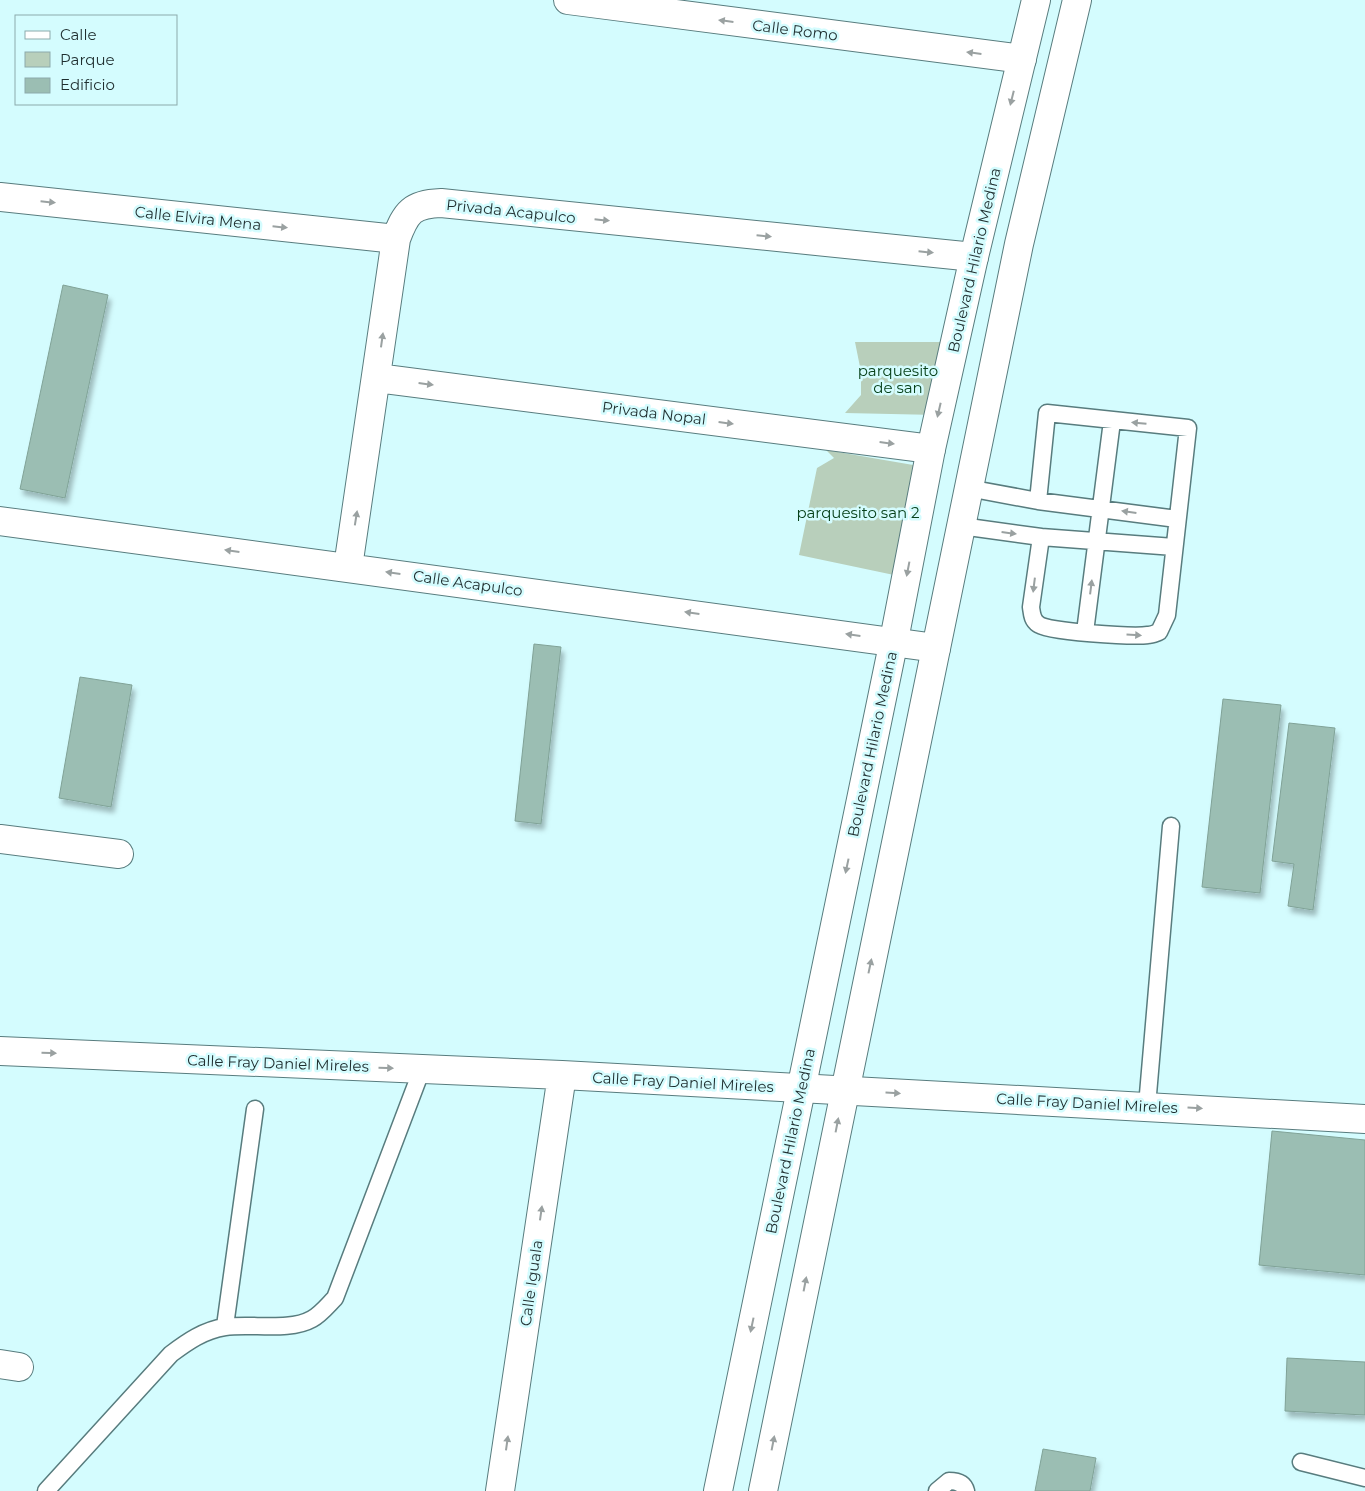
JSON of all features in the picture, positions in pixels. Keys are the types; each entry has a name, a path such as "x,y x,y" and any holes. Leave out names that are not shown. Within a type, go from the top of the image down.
{"street":[{"name":"Calle Romo","path":"568,0 1022,59"},
{"name":"Boulevard Hilario Medina","path":"718,1491 894,640 931,449 974,257 1036,0"},
{"path":"763,1491 1019,244 1077,0"},
{"name":"Calle Elvira Mena","path":"0,197 396,239"},
{"name":"Privada Acapulco","path":"348,566 396,239 403,220 412,209 426,204 441,204 974,257"},
{"name":"Privada Nopal","path":"377,378 931,449"},
{"name":"Calle Acapulco","path":"0,521 894,640 936,648"},
{"path":"0,840 119,854"},
{"name":"Calle Fray Daniel Mireles","path":"0,1051 562,1075 1365,1119"},
{"name":"Calle Iguala","path":"500,1491 562,1075"}],"lane":[{"path":"1038,501 1047,413 1188,428 1167,615 1159,632 1148,635 1085,632 1046,629 1038,625 1032,618 1032,607 1040,536"},
{"path":"1085,632 1112,420"},
{"path":"968,488 1038,501 1177,519"},
{"path":"961,526 1040,536 1174,547"},
{"path":"1147,1106 1171,826"},
{"path":"46,1491 170,1354 189,1340 207,1331 225,1326 288,1325 312,1319 335,1298 422,1069"},
{"path":"225,1326 255,1109"},
{"path":"1301,1462 1365,1478"},
{"path":"937,1491 939,1486 949,1481 957,1481 965,1487 966,1491"}],"green space":[{"name":"parquesito de san","path":"855,342 951,342 937,415 845,413 861,395 861,372"},
{"name":"parquesito san 2","path":"826,450 919,466 894,575 799,555 817,468 834,458"}],"building":[{"path":"63,285 108,295 65,498 20,489"},
{"path":"534,644 561,647 541,824 515,821"},
{"path":"80,677 132,685 111,807 59,798"},
{"path":"1223,699 1281,705 1260,893 1202,887"},
{"path":"1289,723 1335,728 1313,910 1288,906 1294,864 1272,861"},
{"path":"1272,1131 1365,1140 1365,1275 1259,1265"},
{"path":"1287,1358 1365,1362 1365,1415 1285,1411"},
{"path":"1043,1449 1096,1458 1090,1491 1035,1491"}]}
